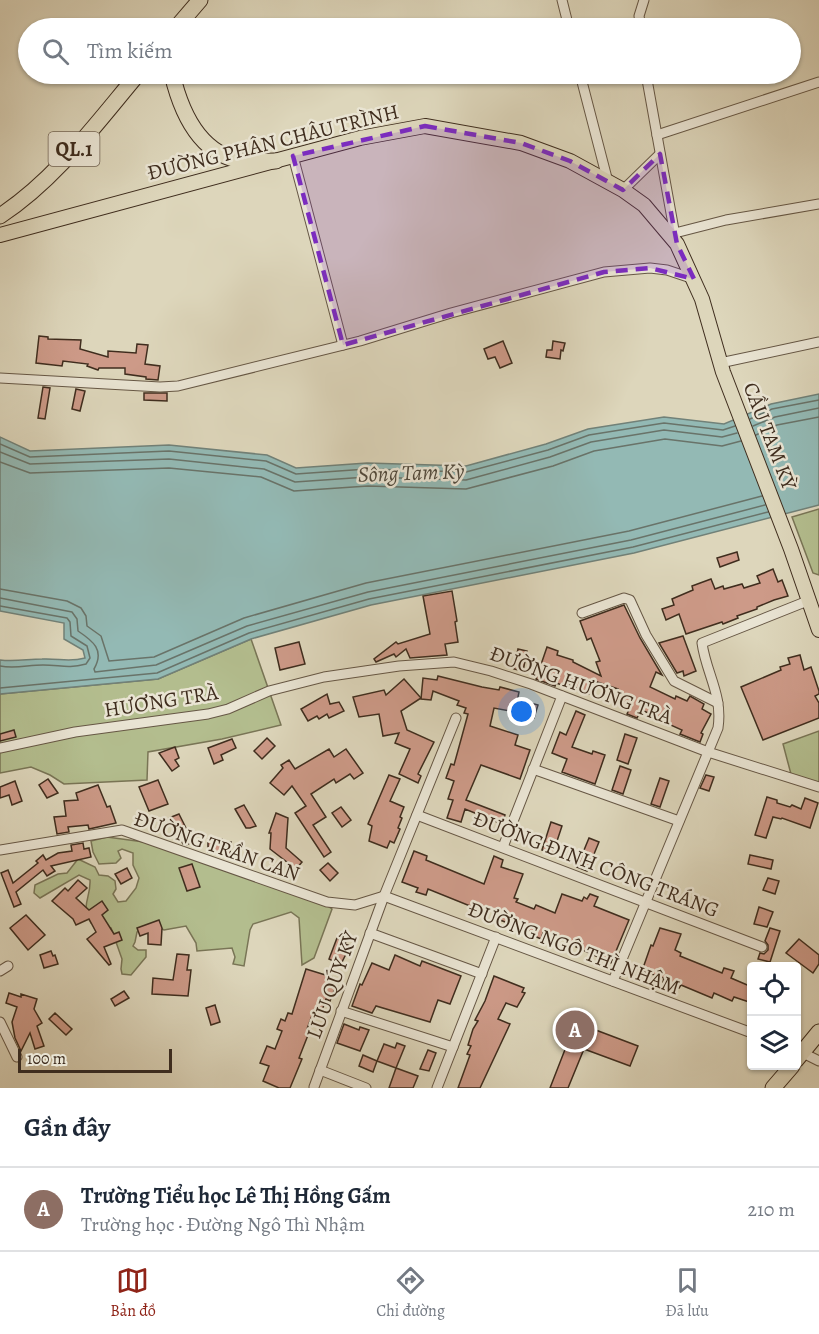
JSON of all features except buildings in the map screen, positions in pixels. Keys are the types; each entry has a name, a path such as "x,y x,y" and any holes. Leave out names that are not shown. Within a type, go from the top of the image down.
{"highway":[{"path":"185,18 200,0"},
{"name":"QL.1","path":"0,216 17,205 81,142 130,84"},
{"path":"174,84 194,129 205,144 223,155 244,161 276,161"},
{"path":"801,1051 819,1032"},
{"path":"773,1088 788,1070"}],"main road":[{"name":"ĐƯỜNG PHÂN CHÂU TRÌNH","path":"0,235 360,138 425,126 520,143 570,161 623,190 644,205 676,238 702,299 721,368"},
{"name":"CẦU TAM KỲ","path":"721,368 791,549 819,630"}],"street":[{"path":"562,0 566,18"},
{"path":"639,18 644,0"},
{"path":"657,135 819,82"},
{"path":"583,84 608,182"},
{"path":"648,84 676,238 726,220 819,204"},
{"path":"623,190 660,154"},
{"path":"293,156 343,345"},
{"path":"0,378 160,387 178,386 343,345 604,272 650,268 667,270 694,279"},
{"path":"721,368 819,342"},
{"path":"582,612 624,598 630,600 646,635 674,681 718,703"},
{"path":"613,981 718,728 718,703 702,645 704,641 810,600"},
{"name":"ĐƯỜNG HƯƠNG TRÀ","path":"324,677 399,666 454,662 491,671 708,752 819,787"},
{"name":"HƯƠNG TRÀ","path":"0,748 75,732 218,712 269,691 324,677"},
{"path":"502,848 562,696"},
{"name":"LƯU QÚY KỲ","path":"314,1088 384,896 456,718"},
{"path":"533,769 679,821"},
{"name":"ĐƯỜNG ĐINH CÔNG TRÁNG","path":"417,815 762,947"},
{"name":"ĐƯỜNG TRẦN CAN","path":"0,850 122,830 327,903 355,905 384,896"},
{"name":"ĐƯỜNG NGÔ THÌ NHẬM","path":"384,896 747,1032"},
{"path":"370,933 482,974"},
{"path":"437,1088 496,937"},
{"path":"341,1011 453,1047"},
{"path":"0,1022 17,1057"},
{"path":"801,1055 819,1061"},
{"path":"320,1071 366,1088"}],"highlighted area":[{"path":"425,126 521,143 570,161 623,190 660,154 677,244 694,279 650,268 604,272 343,345 293,156"}],"green space":[{"path":"819,509 819,575 813,573 792,517"},
{"path":"251,639 281,725 222,739 148,752 147,780 64,784 31,767 0,773 0,694 158,679"},
{"path":"819,731 819,785 792,778 783,744"},
{"path":"107,837 144,842 326,905 332,909 314,958 302,965 299,918 291,912 253,924 244,966 233,964 235,957 232,948 197,951 196,943 186,926 164,930 154,925 137,932 133,946 138,950 146,950 146,957 131,975 122,974 122,959 111,928 91,923 86,911 90,880 79,875 40,898 34,893 35,885 58,874 67,873 78,859 95,867 99,875 108,876 115,881 116,889 113,894 118,902 126,901 136,888 139,878 133,865 133,853 122,849 118,851 121,858 116,863 99,864 91,841"}],"water":[{"name":"Sông Tam Kỳ","path":"819,394 819,505 634,553 371,605 251,639 158,679 0,694 0,660 85,658 83,650 64,639 64,623 0,611 0,437 30,451 169,445 267,455 296,468 367,463 466,466 546,444 588,429 664,417 724,424 771,404"}],"place":[{"name":"Trường Tiểu học Lê Thị Hồng Gấm","path":"575,1030"}]}
